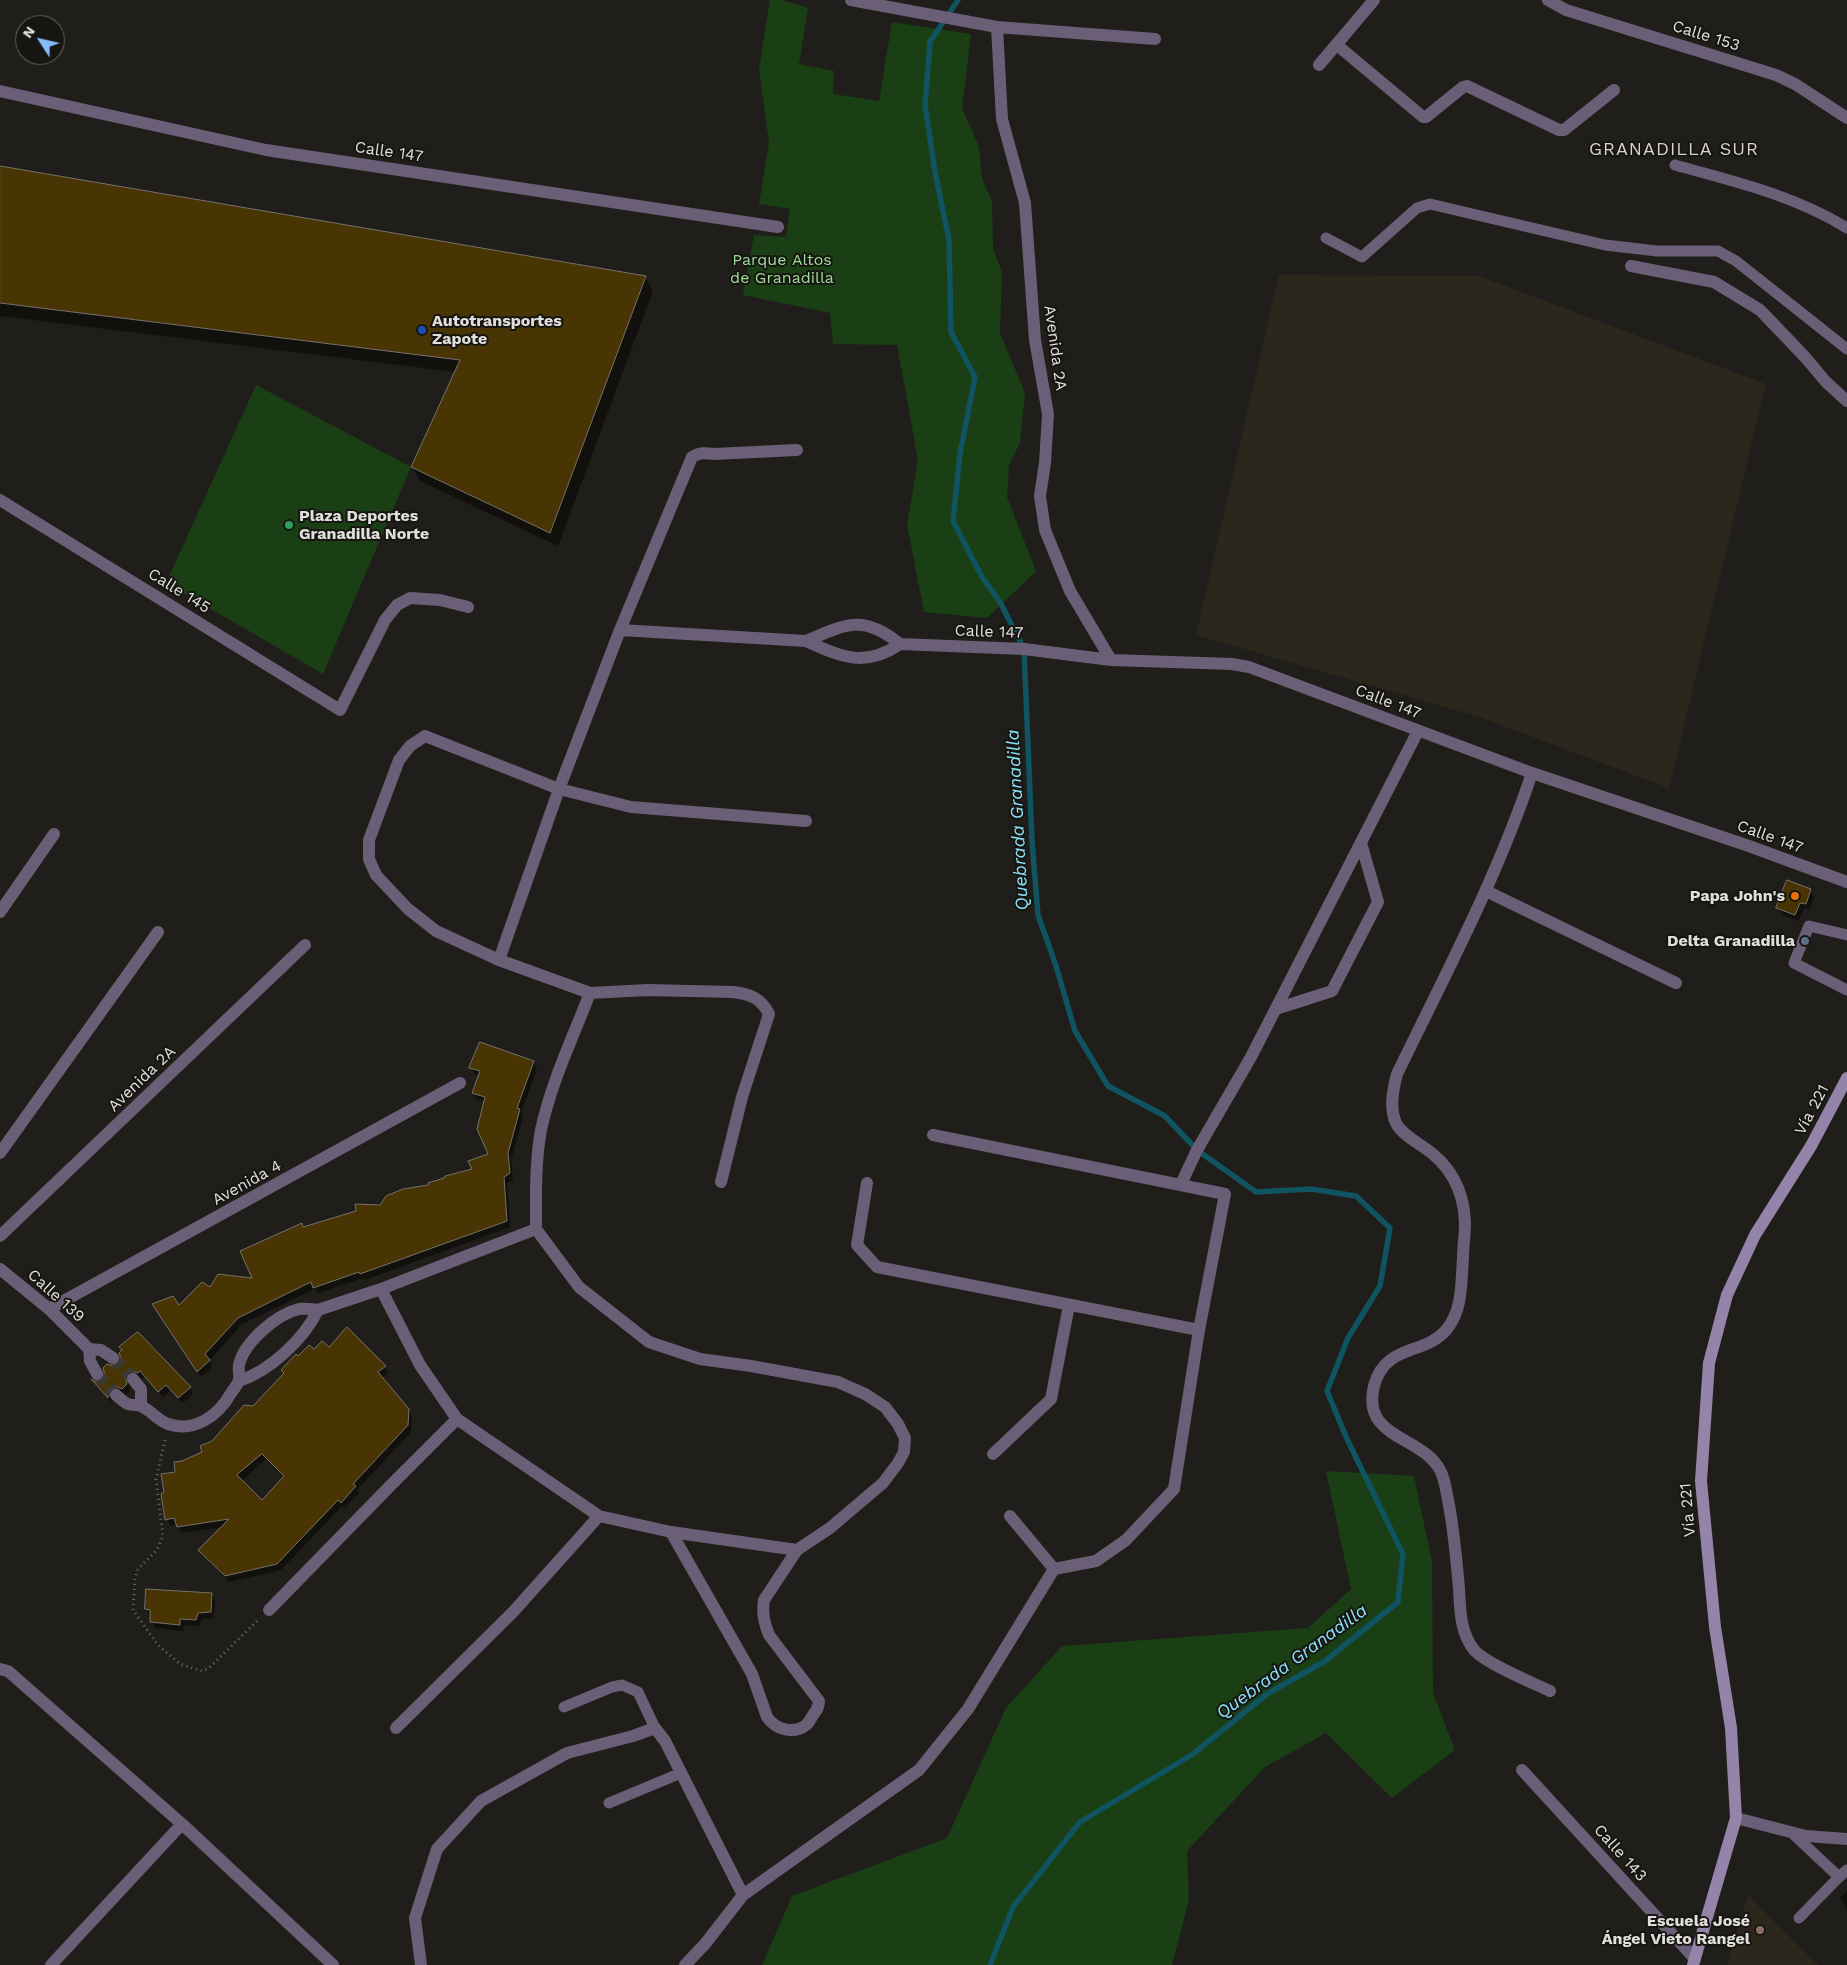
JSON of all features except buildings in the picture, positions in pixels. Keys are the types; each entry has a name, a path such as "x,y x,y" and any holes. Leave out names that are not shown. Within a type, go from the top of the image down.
{"main road":[{"name":"Vía 221","path":"1694,1962 1736,1818 1731,1728 1715,1627 1701,1481 1708,1363 1727,1295 1755,1235 1811,1146 1847,1078"}],"street":[{"path":"851,0 997,27 1155,39"},
{"path":"1319,65 1374,0"},
{"name":"Calle 153","path":"1548,0 1566,10 1776,75 1795,84 1847,118"},
{"name":"Avenida 2A","path":"997,27 1002,119 1025,203 1035,340 1048,414 1045,463 1040,496 1044,530 1070,591 1111,660"},
{"path":"1337,44 1423,117 1426,117 1465,86 1559,130 1564,130 1614,90"},
{"name":"Calle 147","path":"0,91 266,150 778,226"},
{"path":"1631,266 1714,282 1760,310 1826,382 1847,401"},
{"path":"499,960 559,789 620,630 692,457 704,452 714,454 798,450"},
{"name":"Calle 145","path":"0,500 340,710 385,620 397,606 410,598 440,600 468,607"},
{"path":"620,630 806,641 850,658 876,658 888,653 900,644 885,632 870,626 842,626 806,641"},
{"name":"Calle 147","path":"900,644 1024,649 1111,660 1249,666 1532,774 1746,845 1847,882"},
{"path":"1180,1184 1197,1150 1251,1057 1418,731"},
{"path":"721,1182 742,1097 769,1014 757,998 745,993 733,992 648,990 590,993 499,960 436,931 408,909 376,875 369,859 369,840 399,760 410,746 425,736 559,789 631,808 806,821"},
{"path":"1532,774 1520,809 1486,891 1397,1074 1392,1102 1394,1116 1400,1129 1442,1162 1454,1178 1462,1197 1465,1224 1460,1299 1454,1317 1446,1330 1421,1346 1389,1360 1380,1371 1374,1386 1372,1406 1376,1418 1387,1429 1426,1454 1440,1469 1454,1530 1465,1634 1475,1650 1486,1660 1550,1691"},
{"path":"0,912 54,834"},
{"path":"1276,1008 1332,991 1378,902 1361,843"},
{"path":"1486,891 1676,983"},
{"path":"0,1153 158,932"},
{"name":"Avenida 2A","path":"0,1236 306,945"},
{"path":"590,993 553,1089 541,1130 536,1169 536,1229 579,1287 648,1342 700,1359 838,1382 865,1394 885,1407 898,1424 905,1438 904,1452 898,1464 883,1483 830,1528 797,1550 764,1600 762,1610 769,1635 819,1701 819,1705 806,1725 794,1730 784,1730 771,1723 767,1717 752,1674 671,1532"},
{"name":"Avenida 4","path":"49,1309 460,1083"},
{"path":"685,1965 705,1944 743,1895 919,1770 968,1709 1054,1569 1096,1561 1126,1540 1174,1489 1199,1330 1225,1194 933,1135"},
{"path":"867,1183 856,1246 877,1267 1199,1330"},
{"path":"116,1395 128,1404 142,1406 170,1425 185,1427 199,1424 212,1417 226,1403 239,1381 239,1365 246,1350 260,1332 276,1320 297,1309 318,1310 381,1289 536,1229"},
{"name":"Calle 139","path":"0,1269 49,1309 89,1349"},
{"path":"381,1289 420,1365 457,1419 600,1516 671,1532 797,1550"},
{"path":"993,1454 1051,1398 1069,1305"},
{"path":"239,1381 254,1376 284,1353 306,1332 318,1310"},
{"path":"97,1374 90,1361 89,1349 101,1350 113,1358"},
{"path":"133,1379 141,1389 142,1406"},
{"path":"269,1610 457,1419"},
{"path":"396,1728 513,1612 600,1516"},
{"path":"1010,1516 1054,1569"},
{"path":"0,1669 8,1671 182,1824 333,1965"},
{"path":"421,1965 415,1918 437,1849 481,1801 567,1753 633,1736 655,1728 666,1741 743,1895"},
{"name":"Calle 143","path":"1522,1770 1694,1962"},
{"path":"1736,1818 1806,1836 1847,1839"},
{"path":"51,1965 182,1824"}],"lane":[{"path":"1675,165 1793,200 1830,217 1847,228"},
{"path":"1326,238 1362,257 1417,208 1430,204 1632,250 1718,251 1736,261 1847,349"},
{"path":"1847,935 1809,926 1794,962 1847,990"},
{"path":"564,1707 612,1686 622,1685 638,1692 655,1728"},
{"path":"609,1803 681,1773"},
{"path":"1791,1832 1843,1873 1799,1918"}],"path":[{"path":"170,1425 156,1479 163,1536 157,1550 138,1569 135,1578 133,1610 158,1644 180,1664 202,1671 209,1668 269,1610"}],"shaded area":[{"path":"1279,275 1479,276 1766,384 1669,788 1479,717 1196,635"},
{"name":"Escuela José Ángel Vieto Rangel","path":"1748,1895 1818,1965 1727,1965"}],"green space":[{"name":"Parque Altos de Granadilla","path":"770,0 782,0 808,8 799,64 834,71 833,94 879,101 892,22 971,34 962,108 979,147 982,179 992,201 993,249 1002,272 1000,333 1025,393 1020,443 1009,465 1007,497 1036,571 987,618 924,612 907,525 918,460 897,345 833,344 830,313 743,295 754,235 786,237 790,209 759,204 769,143 759,69"},
{"name":"Plaza Deportes Granadilla Norte","path":"256,385 411,467 323,674 166,583"},
{"path":"1326,1471 1414,1476 1432,1562 1433,1693 1455,1750 1392,1798 1326,1733 1265,1767 1187,1851 1189,1899 1172,1965 762,1965 792,1896 947,1838 1006,1708 1062,1646 1308,1628 1351,1589"}],"waterway":[{"name":"Quebrada Granadilla","path":"958,0 930,42 925,105 935,172 949,240 951,332 975,377 960,454 953,521 982,577 1000,602 1024,649 1032,841 1038,915 1056,966 1075,1031 1108,1086 1165,1116 1197,1150 1256,1192 1311,1189 1356,1196 1390,1228 1380,1286 1348,1338 1327,1391 1347,1439 1403,1554 1398,1602 1325,1661 1267,1694 1193,1754 1080,1822 1013,1907 990,1965"}],"tunnel":[{"path":"113,1358 133,1379"},
{"path":"97,1374 116,1395"}],"place":[{"name":"Autotransportes Zapote","path":"422,330"},
{"name":"Plaza Deportes Granadilla Norte","path":"289,525"},
{"name":"Papa John's","path":"1795,896"},
{"name":"Delta Granadilla","path":"1805,941"},
{"name":"Escuela José Ángel Vieto Rangel","path":"1760,1930"}],"district":[{"name":"GRANADILLA SUR","path":"1674,150"}]}
